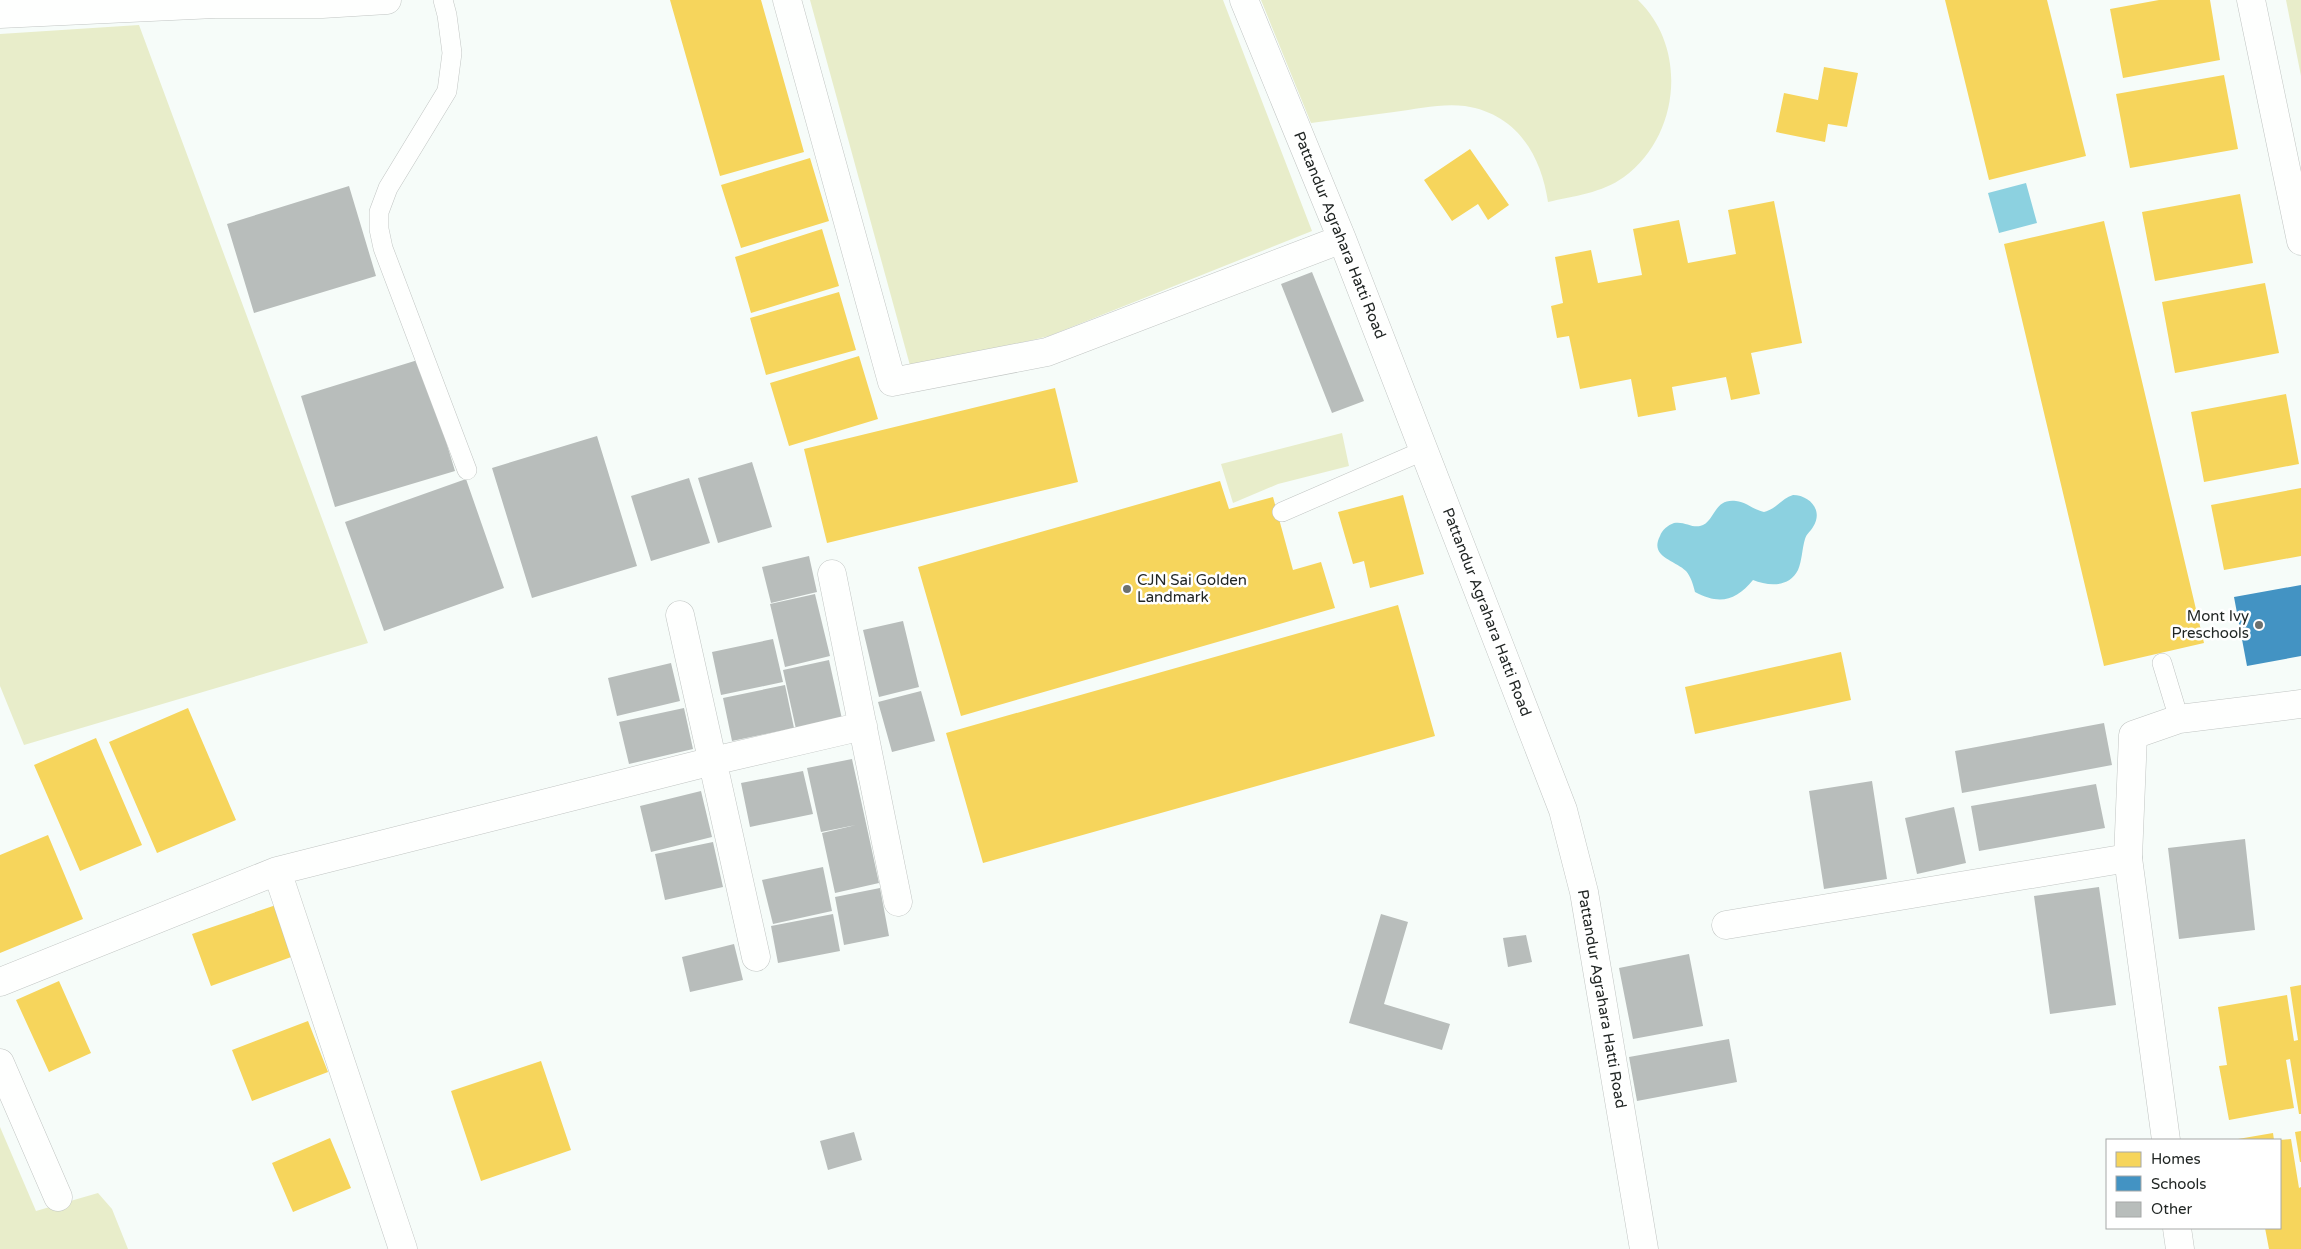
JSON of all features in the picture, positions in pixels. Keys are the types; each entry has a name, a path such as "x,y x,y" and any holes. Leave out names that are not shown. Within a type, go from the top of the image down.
{"street":[{"path":"0,14 270,2 387,0"},
{"path":"787,0 892,382 1047,352 1342,239"},
{"name":"Pattandur Agrahara Hatti Road","path":"1244,0 1342,239 1563,810 1584,892 1644,1249"},
{"path":"2251,0 2301,241"},
{"path":"832,574 898,902"},
{"path":"680,615 756,957"},
{"path":"2166,1139 2128,858 2133,735 2179,719 2301,704"},
{"path":"0,982 277,871 713,761 863,726"},
{"path":"1726,925 2128,858"},
{"path":"277,871 403,1249"},
{"path":"0,1063 58,1197"},
{"path":"2177,1229 2180,1249"}],"lane":[{"path":"443,0 452,53 447,91 388,188 379,212 379,229 383,248 467,470"},
{"path":"1282,512 1425,450"},
{"path":"2162,664 2179,719"}],"green space":[{"path":"810,0 1223,0 1312,231 1049,336 911,369"},
{"path":"1261,0 1638,0 1654,20 1665,43 1670,67 1671,92 1666,116 1657,139 1642,160 1624,177 1597,190 1548,202 1539,168 1523,139 1512,127 1483,110 1456,105 1438,106 1311,123"},
{"path":"2286,0 2301,0 2301,76"},
{"path":"139,25 368,643 24,745 0,686 0,34"},
{"path":"1342,433 1349,466 1278,484 1233,503 1221,464"},
{"path":"0,1127 36,1211 98,1193 112,1209 128,1249 0,1249"}],"water":[{"path":"2026,183 2037,223 1999,233 1988,193"},
{"path":"1793,495 1809,501 1816,509 1817,515 1813,527 1805,539 1798,570 1794,576 1784,583 1765,584 1753,580 1740,593 1734,596 1727,599 1712,599 1695,592 1692,581 1686,571 1665,557 1658,549 1661,534 1667,526 1674,523 1694,526 1705,524 1718,507 1728,501 1747,504 1764,512"}],"building: Homes":[{"path":"670,0 761,0 804,152 720,176"},
{"path":"1945,0 2047,0 2086,156 1989,180"},
{"path":"2159,0 2210,0 2220,60 2123,78 2110,9"},
{"path":"1824,67 1858,73 1847,127 1828,124 1825,142 1776,132 1784,93 1818,100"},
{"path":"2224,75 2238,149 2130,168 2116,94"},
{"path":"1470,149 1509,205 1488,220 1478,204 1452,221 1424,180"},
{"path":"810,158 829,221 741,248 721,185"},
{"path":"2240,194 2253,263 2155,281 2142,212"},
{"path":"1774,201 1802,343 1751,353 1760,394 1731,400 1726,377 1672,387 1676,410 1638,417 1631,379 1580,389 1569,336 1557,338 1551,306 1563,303 1555,257 1591,250 1598,283 1642,275 1633,229 1679,220 1688,263 1736,254 1728,210"},
{"path":"2104,221 2204,643 2104,666 2004,244"},
{"path":"822,229 839,286 751,313 735,257"},
{"path":"2265,283 2279,353 2175,373 2162,302"},
{"path":"839,292 856,350 766,375 750,318"},
{"path":"859,356 878,419 789,446 770,383"},
{"path":"1055,388 1078,482 827,543 804,449"},
{"path":"2286,394 2299,464 2204,482 2191,412"},
{"name":"CJN Sai Golden Landmark","path":"1220,481 1229,509 1273,497 1293,570 1321,562 1335,608 961,716 918,567"},
{"path":"2301,488 2301,556 2224,570 2211,505"},
{"path":"1403,495 1424,574 1370,588 1364,561 1353,564 1338,512"},
{"path":"1398,605 1435,736 983,863 946,733"},
{"path":"1841,652 1851,700 1695,734 1685,687"},
{"path":"188,708 236,820 157,853 109,742"},
{"path":"96,738 142,845 80,871 34,765"},
{"path":"48,835 83,919 0,953 0,855"},
{"path":"276,905 294,956 211,986 192,934"},
{"path":"59,981 91,1053 49,1072 16,1000"},
{"path":"2301,985 2301,1114 2299,1114 2290,1059 2286,1060 2294,1108 2229,1120 2219,1066 2227,1065 2218,1007 2287,995 2294,1041 2298,1040 2290,987"},
{"path":"308,1021 328,1072 252,1101 232,1050"},
{"path":"541,1061 571,1150 481,1181 451,1091"},
{"path":"2301,1131 2301,1162 2300,1162 2295,1132"},
{"path":"2273,1133 2274,1139 2238,1139"},
{"path":"330,1138 351,1188 293,1212 272,1163"},
{"path":"2291,1139 2299,1188 2301,1187 2301,1249 2269,1249 2265,1229 2281,1229 2281,1140"}],"building: Schools":[{"path":"2301,585 2301,656 2247,666 2234,597"}],"building: Other":[{"path":"349,186 376,276 254,313 227,224"},
{"path":"1312,272 1364,401 1332,413 1281,284"},
{"path":"421,359 455,471 335,507 301,396"},
{"path":"597,436 637,566 532,598 492,468"},
{"path":"752,462 772,527 718,543 698,478"},
{"path":"689,478 710,543 651,561 631,496"},
{"path":"466,479 504,588 384,631 345,522"},
{"path":"809,556 817,592 771,603 762,567"},
{"path":"815,594 830,656 785,667 770,604"},
{"path":"903,621 919,687 879,697 863,630"},
{"path":"773,639 783,682 721,695 712,652"},
{"path":"829,660 842,719 796,729 783,670"},
{"path":"671,663 680,701 617,716 608,678"},
{"path":"785,685 794,728 732,741 723,698"},
{"path":"921,691 935,741 892,752 878,702"},
{"path":"684,708 693,749 629,764 619,722"},
{"path":"2104,723 2112,765 1962,793 1955,751"},
{"path":"852,759 879,883 835,893 822,833 856,825 821,832 807,768"},
{"path":"803,771 813,814 750,827 741,783"},
{"path":"1872,781 1887,879 1824,889 1809,791"},
{"path":"2096,784 2105,828 1979,851 1971,806"},
{"path":"701,791 712,837 651,852 640,806"},
{"path":"1954,807 1966,863 1917,874 1905,818"},
{"path":"2245,839 2255,930 2179,939 2168,848"},
{"path":"713,842 723,887 665,900 655,854"},
{"path":"823,867 832,911 773,924 762,880"},
{"path":"2099,887 2116,1005 2050,1014 2034,896"},
{"path":"880,888 889,936 844,945 835,897"},
{"path":"833,914 840,951 778,963 771,926"},
{"path":"1381,914 1408,922 1384,1004 1450,1024 1442,1050 1349,1023"},
{"path":"1526,935 1532,962 1508,967 1503,938"},
{"path":"734,944 743,980 690,992 682,957"},
{"path":"1689,954 1703,1026 1633,1039 1619,968"},
{"path":"1729,1039 1737,1082 1637,1101 1629,1057"},
{"path":"854,1132 862,1160 828,1170 820,1141"}],"place":[{"name":"CJN Sai Golden Landmark","path":"1127,589"},
{"name":"Mont Ivy Preschools","path":"2259,625"}]}
